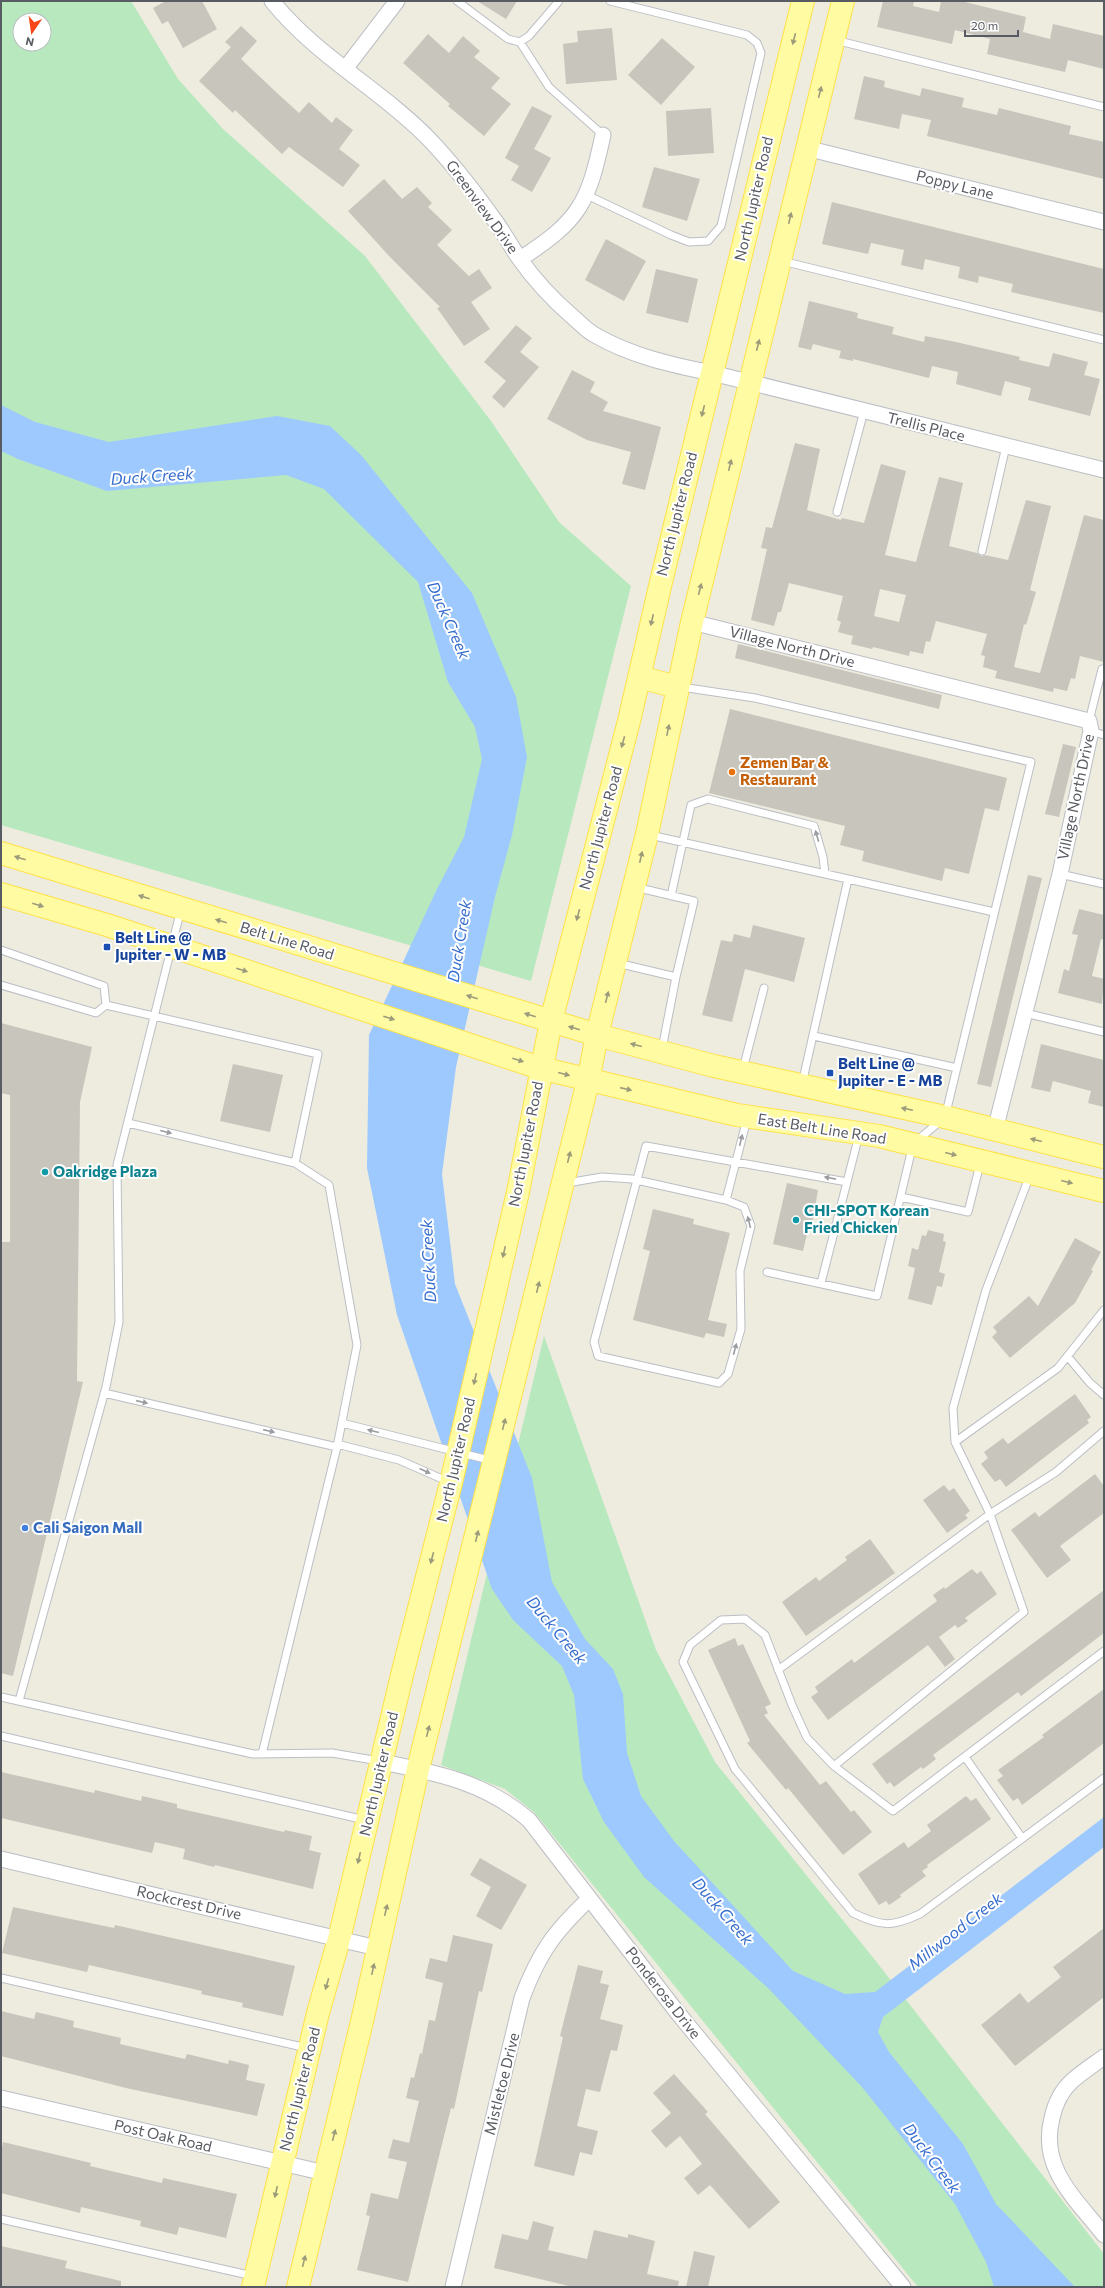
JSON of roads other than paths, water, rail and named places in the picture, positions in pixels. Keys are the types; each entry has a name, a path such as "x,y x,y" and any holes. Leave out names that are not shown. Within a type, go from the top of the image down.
{"main road":[{"name":"North Jupiter Road","path":"254,2282 310,2048 339,1939 451,1483 513,1214 540,1068 551,1021 639,677 803,1"},
{"path":"298,2287 418,1769 461,1601 588,1080 597,1034 647,834 692,622 749,382 843,1"},
{"path":"639,677 677,687"},
{"name":"Belt Line Road","path":"1,853 551,1021"},
{"path":"1,894 172,946 540,1068"},
{"path":"551,1021 662,1052 742,1072 945,1117 1104,1157"},
{"name":"East Belt Line Road","path":"540,1068 747,1117 860,1134 913,1144 1104,1191"}],"street":[{"name":"Greenview Drive","path":"272,1 286,18 428,138 463,177 494,218 520,259 552,299 594,335 628,351 667,364 749,382"},
{"path":"345,69 397,1"},
{"path":"520,259 564,228 578,212 587,194 596,167 603,135"},
{"name":"Poppy Lane","path":"806,148 1104,222"},
{"name":"Trellis Place","path":"749,382 1104,470"},
{"name":"Village North Drive","path":"692,622 1095,729 996,1130"},
{"name":"Ponderosa Drive","path":"382,1762 418,1769 467,1782 510,1804 529,1820 589,1899 779,2137 825,2191 902,2287"},
{"name":"Rockcrest Drive","path":"1,1859 377,1948"},
{"name":"Mistletoe Drive","path":"453,2287 522,1998 535,1965 552,1939 561,1926 589,1899"},
{"path":"1104,2057 1071,2082 1056,2102 1048,2131 1051,2159 1058,2177 1104,2235"},
{"name":"Post Oak Road","path":"1,2098 325,2173"}],"lane":[{"path":"457,1 508,39 520,42 549,87 603,135"},
{"path":"520,42 529,36 559,1"},
{"path":"587,194 677,238 689,242 708,241 721,226 761,53 757,43 747,35 610,1"},
{"path":"833,39 1104,107"},
{"path":"780,260 1104,340"},
{"path":"837,512 864,411"},
{"path":"982,551 1006,446"},
{"path":"1095,729 1102,669"},
{"path":"677,687 756,698 1031,762 945,1117 913,1144 877,1296 767,1272"},
{"path":"671,896 691,805 708,799 814,826 823,857 825,874"},
{"path":"647,834 994,912"},
{"path":"1060,874 1104,884"},
{"path":"801,1086 814,1036 848,879"},
{"path":"634,887 694,901 676,977 662,1052"},
{"path":"19,1701 104,1393 119,1322 117,1165 155,1018 181,909"},
{"path":"1,950 104,986 106,1004"},
{"path":"615,963 676,977"},
{"path":"1,985 96,1013 106,1004"},
{"path":"742,1072 764,988"},
{"path":"106,1004 155,1018 318,1054 295,1163"},
{"path":"1025,1013 1104,1032"},
{"path":"814,1036 957,1068"},
{"path":"726,1200 747,1117"},
{"path":"128,1123 295,1163 329,1185 357,1345 337,1445 262,1754"},
{"path":"821,1284 860,1134"},
{"path":"563,1184 602,1177 638,1180 726,1200 744,1207 751,1226 740,1271 741,1328 728,1374 718,1383 598,1356 594,1342 638,1180 646,1146 736,1163 785,1169 847,1182"},
{"path":"901,1197 968,1212 981,1161"},
{"path":"834,1766 1024,1612 990,1514 955,1442 953,1408 986,1290 1030,1173"},
{"path":"955,1442 1058,1368 1104,1310"},
{"path":"1068,1357 1090,1383 1104,1395"},
{"path":"104,1393 399,1460 451,1483"},
{"path":"342,1423 495,1462"},
{"path":"778,1670 990,1514 1056,1472 1104,1431"},
{"path":"1104,1651 894,1811 834,1766 807,1738 765,1635 745,1619 721,1620 690,1645 683,1662 735,1769 853,1914 874,1923 899,1924 920,1914 1104,1778"},
{"path":"1,1697 253,1754 346,1754 382,1762"},
{"path":"1,1736 368,1820"},
{"path":"965,1757 1022,1838"},
{"path":"1,1978 310,2048"},
{"path":"1,2219 254,2282"}],"water":[{"path":"1,405 35,422 109,442 277,416 330,426 361,455 472,593 516,697 527,757 512,835 495,897 456,1067 442,1174 455,1284 532,1478 552,1582 585,1639 613,1669 623,1694 627,1753 641,1796 674,1841 793,1971 845,1994 875,1992 1104,1817 1104,1847 883,2017 878,2032 889,2052 963,2144 996,2204 1075,2287 994,2287 986,2262 955,2204 862,2087 768,1988 644,1877 604,1822 583,1779 574,1695 562,1666 513,1620 492,1589 397,1315 367,1168 369,1035 437,889 464,837 482,759 475,727 448,682 418,582 324,489 286,475 107,491 18,459 1,451"}],"place":[{"name":"Zemen Bar & Restaurant","path":"732,772"},
{"name":"Belt Line @ Jupiter - W - MB","path":"107,947"},
{"name":"Belt Line @ Jupiter - E - MB","path":"830,1073"},
{"name":"Oakridge Plaza","path":"45,1172"},
{"name":"CHI-SPOT Korean Fried Chicken","path":"796,1220"},
{"name":"Cali Saigon Mall","path":"25,1528"}],"water label":[{"name":"Duck Creek","path":"152,476"},
{"name":"Duck Creek","path":"449,620"},
{"name":"Duck Creek","path":"459,941"},
{"name":"Duck Creek","path":"428,1261"},
{"name":"Duck Creek","path":"557,1630"},
{"name":"Duck Creek","path":"723,1911"},
{"name":"Millwood Creek","path":"955,1931"},
{"name":"Duck Creek","path":"932,2158"}]}
